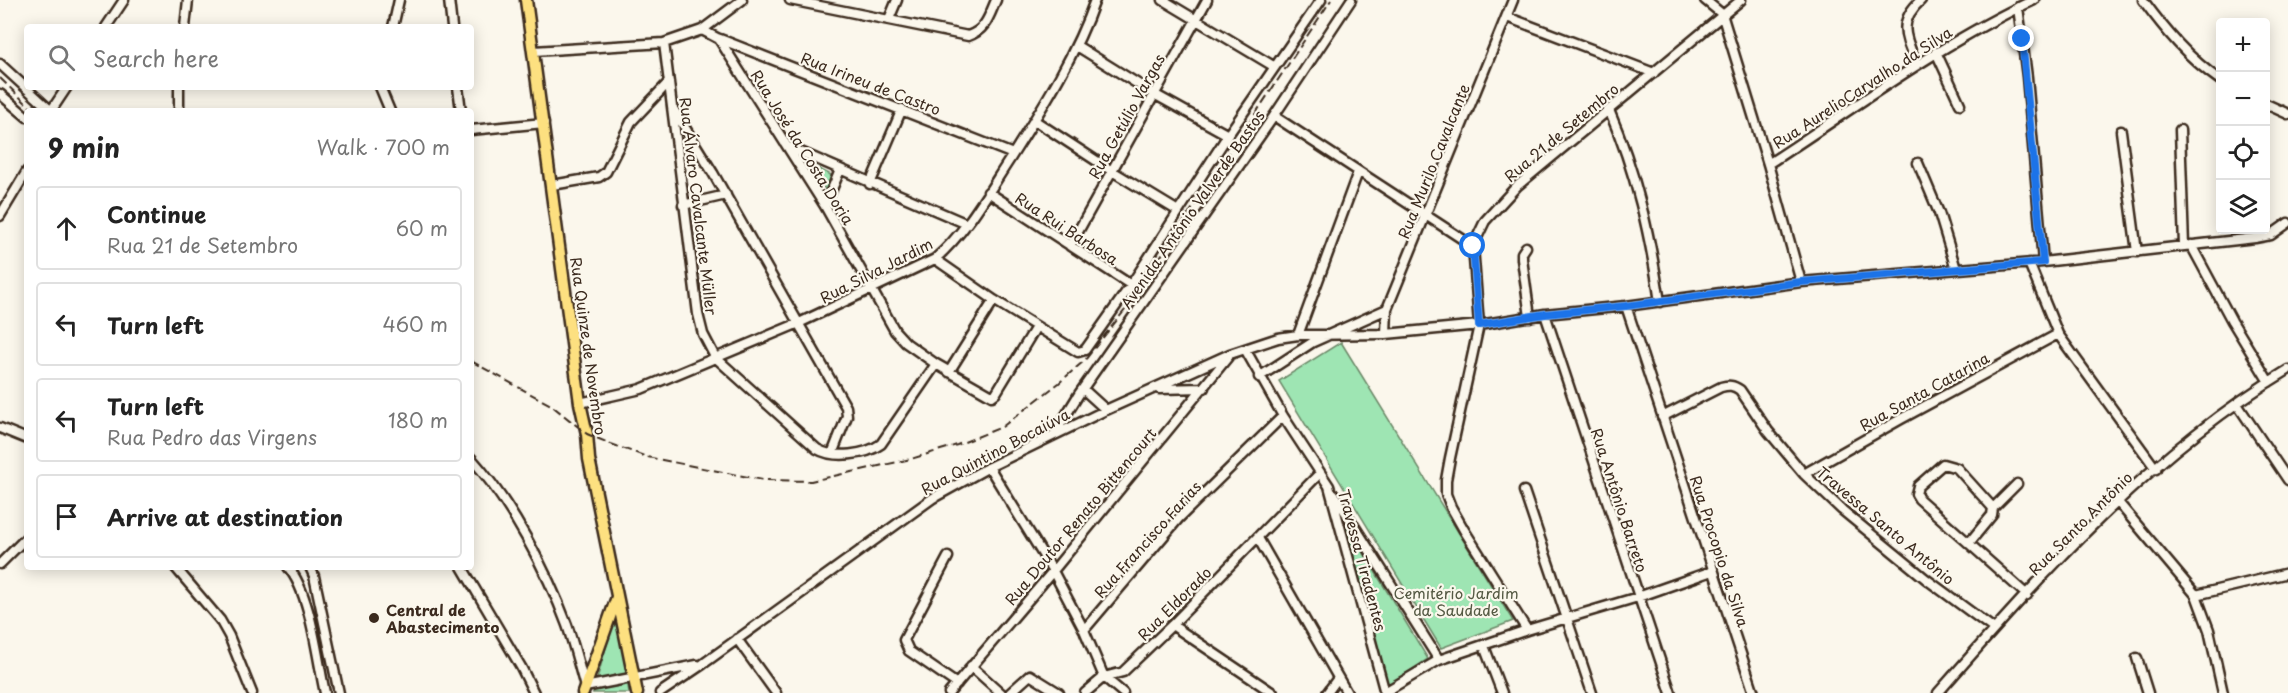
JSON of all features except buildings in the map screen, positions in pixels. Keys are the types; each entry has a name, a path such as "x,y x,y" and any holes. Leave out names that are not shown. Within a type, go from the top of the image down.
{"main road":[{"name":"Rua Quinze de Novembro","path":"526,0 580,403 587,434 589,459 637,693"},
{"path":"584,690 617,596"}],"street":[{"path":"108,24 124,0"},
{"path":"185,24 188,0"},
{"path":"394,24 399,0"},
{"path":"449,0 452,24"},
{"path":"534,51 664,44 702,30 742,0"},
{"path":"790,0 889,18 968,36 978,32 985,24 996,0"},
{"path":"889,18 897,0"},
{"name":"Rua Silva Jardim","path":"580,403 641,389 799,323 935,259 952,244 967,225 1013,154 1077,46 1095,0"},
{"path":"1163,0 1275,67"},
{"name":"Rua Getúlio Vargas","path":"1070,246 1207,0"},
{"name":"Avenida Antônio Valverde Bastos","path":"1036,327 1079,352 1085,350 1131,285 1228,135 1321,0"},
{"name":"Avenida Antônio Valverde Bastos","path":"1055,433 1083,389 1274,116 1351,0"},
{"name":"Rua Murilo Cavalcante","path":"1386,334 1387,309 1513,0"},
{"path":"1705,0 1722,14 1801,282"},
{"name":"Rua 21 de Setembro","path":"1473,246 1485,221 1517,186 1741,0"},
{"path":"1917,65 1907,42 1904,27 1910,13 1921,0"},
{"name":"Rua AurelioCarvalho da Silva","path":"1768,164 1936,52 2034,0"},
{"path":"2143,0 2181,46 2216,77"},
{"path":"2018,8 2031,118 2043,262"},
{"path":"1507,16 1654,73"},
{"name":"Rua José da Costa Doria","path":"702,30 719,39 825,206 895,331 906,343 936,364 992,396 1036,327"},
{"name":"Rua Irineu de Castro","path":"719,39 1013,154"},
{"name":"Rua Álvaro Cavalcante Müller","path":"664,44 683,205 698,314 703,334 716,357 817,449 832,454"},
{"path":"1077,46 1154,94 1228,135"},
{"path":"1936,52 1960,104"},
{"path":"0,64 24,87"},
{"path":"552,185 599,177 606,172 631,122 669,82"},
{"path":"27,90 46,108"},
{"path":"53,108 65,90"},
{"path":"179,90 179,108"},
{"path":"381,90 389,108"},
{"path":"458,90 461,108"},
{"path":"0,94 24,114"},
{"path":"2270,106 2288,114"},
{"path":"672,107 726,195 846,407 847,416 832,454 852,453 881,444 936,364"},
{"path":"870,184 902,109"},
{"path":"1609,110 1626,149 1643,208 1660,302"},
{"path":"1274,116 1473,246 1479,325 1450,458 1446,494 1464,530 1527,630"},
{"path":"1034,120 1178,211"},
{"path":"474,130 544,123"},
{"path":"2180,130 2187,246 2269,381"},
{"path":"2121,131 2138,252"},
{"path":"788,147 967,225"},
{"path":"1918,163 1942,221 1956,269"},
{"path":"825,206 840,170"},
{"path":"1298,335 1358,172"},
{"path":"0,216 24,176"},
{"name":"Rua Rui Barbosa","path":"988,192 1131,285"},
{"path":"683,205 726,195"},
{"name":"Rua Quintino Bocaiúva","path":"660,693 933,498 1055,433 1230,354 1278,338 1298,335 1386,334 1479,325 1545,314 1660,302 1801,282 2138,252 2271,235 2288,223"},
{"path":"1526,247 1522,253 1522,259 1530,317"},
{"path":"935,259 1036,327"},
{"path":"2029,263 2058,334 2156,469"},
{"path":"949,372 994,300"},
{"name":"Rua Procopio da Silva","path":"1626,306 1754,693"},
{"path":"1259,377 1288,357 1326,336 1387,309"},
{"name":"Rua Antônio Barreto","path":"1545,314 1671,693"},
{"name":"Rua Santa Catarina","path":"1804,474 2058,334"},
{"name":"Travessa Tiradentes","path":"1245,349 1259,377 1329,486 1385,693"},
{"name":"Rua Doutor Renato Bittencourt","path":"949,693 1053,571 1230,354"},
{"name":"Rua Santo Antônio","path":"1938,693 1994,629 2117,501 2237,404 2288,370"},
{"name":"Travessa Santo Antônio","path":"1662,417 1721,387 1731,385 1740,390 1768,431 1804,474 1842,510 1994,629"},
{"path":"1156,389 1204,387"},
{"path":"1083,389 1106,410"},
{"path":"2237,404 2288,480"},
{"name":"Rua Francisco Farias","path":"1084,630 1179,518 1283,416"},
{"path":"0,428 24,438"},
{"path":"474,462 506,506 548,580 567,625 584,690 703,664"},
{"path":"1993,508 1963,473 1953,465 1943,464 1918,486 1916,494 2027,595"},
{"path":"988,467 1053,571 1084,630 1104,677 1124,693"},
{"name":"Rua Eldorado","path":"1104,677 1123,672 1320,473"},
{"path":"1969,543 1992,515 1993,508 2017,484"},
{"path":"1329,486 1439,660"},
{"path":"1524,491 1592,693"},
{"path":"2117,501 2196,595 2209,630 2223,693"},
{"path":"1258,538 1346,693"},
{"path":"0,564 24,540"},
{"path":"948,557 903,640 909,651 957,684"},
{"path":"178,570 220,620 229,636 252,693"},
{"path":"291,570 304,597 325,693"},
{"path":"311,570 339,693"},
{"path":"464,570 534,693"},
{"path":"1385,693 1439,660 1712,571"},
{"path":"2196,595 2288,573"},
{"path":"1172,625 1273,693"},
{"path":"737,639 776,693"},
{"path":"1484,646 1502,693"},
{"path":"2137,658 2148,693"},
{"path":"971,666 1001,693"},
{"path":"1010,693 1027,675 1030,675 1059,693"},
{"path":"1085,693 1104,677"},
{"path":"1327,693 1338,678"}],"green space":[{"path":"809,164 831,175 826,191"},
{"name":"Cemitério Jardim da Saudade","path":"1341,342 1513,621 1441,648 1279,381"},
{"path":"1342,517 1428,659 1387,686"},
{"path":"619,625 629,693 593,693 612,626"}],"railway":[{"path":"474,363 551,405 587,434 611,444 647,457 763,480 811,481 911,459 957,445 1002,427 1085,360 1125,310 1331,0"},
{"path":"0,78 31,108"}],"place":[{"name":"Central de Abastecimento","path":"374,618"}],"route":[{"path":"1473,246 1479,325 1545,314 1626,306 1801,282 2043,262 2022,39"}]}
